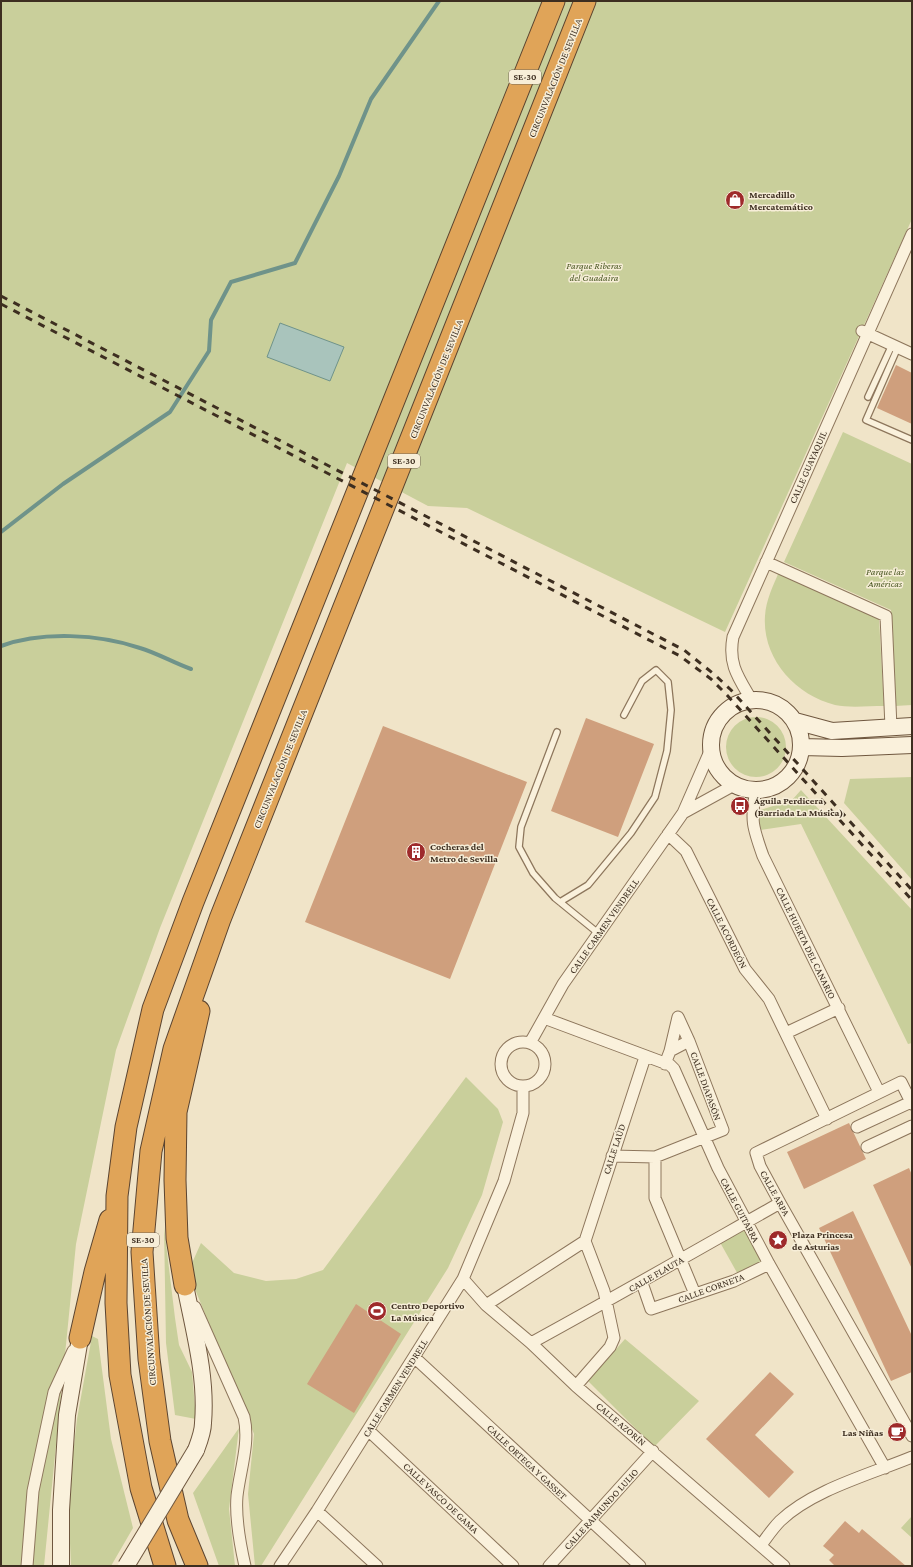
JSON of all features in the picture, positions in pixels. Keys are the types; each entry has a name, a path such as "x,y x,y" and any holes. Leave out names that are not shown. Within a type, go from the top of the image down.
{"highway":[{"name":"SE-30","path":"165,1566 141,1488 120,1375 116,1303 117,1196 126,1128 153,1009 193,902 554,1"},
{"name":"CIRCUNVALACIÓN DE SEVILLA","path":"197,1566 178,1520 160,1441 148,1360 142,1252 151,1151 174,1049 220,919 586,1"},
{"path":"185,1285 177,1238 176,1112 220,919"},
{"path":"80,1338 95,1272 117,1196"}],"main road":[{"path":"751,699 764,700 777,704 787,711 795,721 801,733 802,747 799,761 787,778 782,782 770,788 756,790 745,789 734,785 723,776 714,764 711,749 714,729 717,722 726,711 738,703 751,699"},
{"path":"795,721 832,731 912,726"},
{"path":"802,747 842,748 912,745"},
{"path":"126,1566 196,1450 203,1425 204,1392 199,1354 185,1285"},
{"path":"61,1566 61,1510 67,1415 80,1338"}],"street":[{"name":"CALLE GUAYAQUIL","path":"751,699 735,673 730,651 733,637 865,332 912,234"},
{"path":"865,332 912,354"},
{"path":"766,562 886,616 891,728"},
{"name":"CALLE CARMEN VENDRELL","path":"530,1043 563,984 682,813 711,749"},
{"name":"CALLE CARMEN VENDRELL","path":"682,813 734,785"},
{"name":"CALLE HUERTA DEL CANARIO","path":"756,790 752,814 755,834 763,856 879,1092"},
{"name":"CALLE ACORDEÓN","path":"668,834 686,851 745,969 766,994 827,1119"},
{"path":"786,1033 839,1008"},
{"name":"CALLE DIAPASÓN","path":"655,1157 704,1139 722,1130 689,1041 678,1017 670,1051 665,1064"},
{"name":"CALLE GUITARRA","path":"544,1018 665,1064 674,1069 704,1139 746,1222 885,1468"},
{"path":"523,1041 530,1043 542,1052 545,1066 539,1079 533,1084 523,1086 512,1084 506,1080 500,1066 501,1059 509,1046 523,1041"},
{"name":"CALLE DIAPASÓN","path":"670,1051 689,1041"},
{"name":"CALLE LAÚD","path":"585,1241 645,1057"},
{"name":"CALLE ARPA","path":"911,1103 901,1082 756,1153 760,1166 780,1203 912,1436"},
{"name":"CALLE CARMEN VENDRELL","path":"280,1566 317,1511 463,1279 506,1174 523,1113 523,1086"},
{"path":"857,1126 911,1103"},
{"path":"867,1147 912,1126"},
{"path":"612,1156 655,1157 655,1198 695,1294"},
{"name":"CALLE FLAUTA","path":"531,1343 642,1283 780,1203"},
{"path":"486,1305 585,1241 606,1302 614,1338 610,1347 576,1386"},
{"name":"CALLE CORNETA","path":"642,1283 651,1309 734,1281 769,1264"},
{"name":"CALLE AZORÍN","path":"463,1279 486,1305 531,1343 576,1386 653,1451 784,1566"},
{"path":"185,1285 244,1417 246,1426 246,1444 237,1497 237,1517 245,1566"},
{"path":"27,1566 33,1491 54,1392 80,1338"},
{"name":"CALLE ORTEGA Y GASSET","path":"414,1357 640,1566"},
{"name":"CALLE VASCO DE GAMA","path":"368,1430 513,1566"},
{"name":"CALLE RAIMUNDO LULIO","path":"549,1566 653,1451"},
{"path":"761,1545 780,1522 800,1506 820,1494 912,1457"},
{"path":"317,1511 377,1566"}],"lane":[{"path":"868,397 895,346"},
{"path":"895,346 866,420 912,440"},
{"path":"560,902 588,886 631,833 655,797 667,751 671,710 668,682 656,670 642,681 624,715"},
{"path":"557,732 521,827 519,847 533,873 560,902 598,934"}],"green space":[{"name":"Parque Riberas del Guadaira","path":"1,1 912,1 912,219 725,632 467,508 428,506 347,463 160,928 116,1050 76,1244 44,1566 1,1566"},
{"name":"Parque las Américas","path":"843,432 912,464 912,705 895,706 891,610 784,562"},
{"path":"779,572 879,619 884,706 840,706 820,700 794,684 784,672 775,660 769,646 765,616 770,593"},
{"path":"750,717 762,717 778,725 784,735 786,747 784,759 778,769 762,777 750,777 734,769 726,753 726,741 734,725"},
{"path":"912,777 912,880 844,803 850,779"},
{"path":"801,790 912,910 912,1043 908,1044 801,824 760,830 757,811 792,800"},
{"path":"466,1077 498,1109 503,1122 482,1195 448,1268 261,1566 255,1566 248,1494 254,1434 188,1272 201,1243 234,1273 266,1281 296,1279 323,1270"},
{"path":"747,1222 769,1264 740,1278 717,1237"},
{"path":"164,1227 179,1345 192,1372 196,1419 175,1415 166,1343"},
{"path":"92,1336 98,1339 111,1439 133,1528 111,1566 71,1566 68,1497 77,1419"},
{"path":"625,1339 699,1401 654,1447 588,1381"},
{"path":"239,1428 229,1509 235,1566 219,1566 193,1493"},
{"path":"912,1516 912,1538 901,1528"}],"water":[{"path":"280,323 344,347 330,381 267,357"}],"building":[{"path":"896,365 912,373 912,424 877,408"},
{"path":"586,718 654,744 618,837 551,811"},
{"name":"Cocheras del Metro de Sevilla","path":"383,726 527,782 450,979 305,922"},
{"path":"849,1123 866,1159 804,1189 787,1152"},
{"path":"909,1168 912,1175 912,1269 873,1185"},
{"path":"853,1211 912,1336 912,1372 891,1381 819,1228"},
{"path":"356,1304 401,1334 354,1413 307,1384"},
{"path":"770,1372 794,1394 755,1435 794,1472 769,1498 706,1439"},
{"path":"845,1521 859,1533 862,1529 906,1566 835,1566 829,1560 834,1555 823,1546"}],"waterway":[{"path":"1,532 63,484 170,412 209,351 211,320 231,282 295,263 339,176 371,99 439,1"},
{"path":"1,646 17,641 52,636 89,637 124,643 140,648 191,669"}],"railway":[{"path":"1,296 684,650 731,690 912,890"},
{"path":"1,304 680,656 711,679 726,694 912,900"}],"place":[{"name":"Mercadillo Mercatemático","path":"735,200"},
{"name":"Águila Perdicera (Barriada La Música)","path":"740,806"},
{"name":"Cocheras del Metro de Sevilla","path":"416,852"},
{"name":"Plaza Princesa de Asturias","path":"778,1240"},
{"name":"Centro Deportivo La Música","path":"377,1311"},
{"name":"Las Niñas","path":"897,1432"}]}
